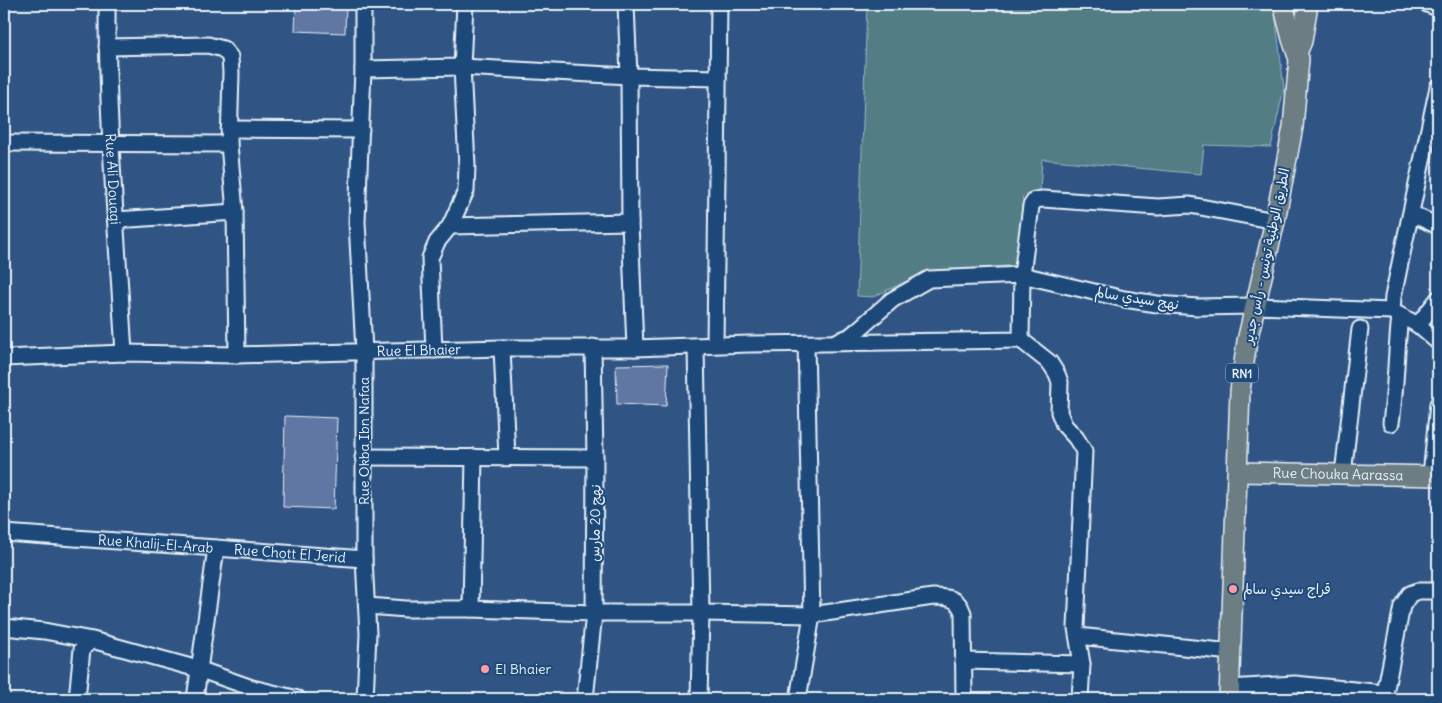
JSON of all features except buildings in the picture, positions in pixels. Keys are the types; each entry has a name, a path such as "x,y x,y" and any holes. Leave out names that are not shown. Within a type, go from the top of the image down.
{"main road":[{"name":"الطريق الوطنية تونس - رأس جدير","path":"1229,694 1240,391 1247,341 1275,221 1292,127 1300,59 1292,39 1283,4"},
{"name":"الطريق الوطنية تونس - رأس جدير","path":"1297,53 1302,41 1308,4"},
{"name":"Rue Chouka Aarassa","path":"1238,472 1435,476"}],"street":[{"name":"Rue Ali Douagi","path":"107,4 110,142 124,354"},
{"name":"Rue Okba Ibn Nafaa","path":"363,4 363,69 357,222 364,351 364,559 368,606 368,662 365,699"},
{"path":"434,350 430,258 437,242 450,226 466,191 467,166 462,67 465,4"},
{"path":"626,4 634,348"},
{"path":"715,346 719,4"},
{"path":"1427,4 1438,8"},
{"path":"107,47 208,45 223,49 230,57 229,136 235,212 237,355"},
{"path":"363,69 462,67 629,76 718,78"},
{"path":"1391,423 1395,396 1397,346 1396,313 1393,297 1438,87"},
{"path":"4,143 110,142 360,130"},
{"path":"1080,699 1082,664 1076,628 1084,450 1064,425 1059,412 1060,382 1057,374 1050,363 1021,340 1022,275 1032,202 1039,199 1158,207 1190,205 1275,221"},
{"path":"116,220 235,212"},
{"path":"1412,214 1438,226"},
{"path":"450,226 630,222"},
{"name":"نهج سيدي سالم","path":"834,343 849,337 892,300 929,279 1022,275 1124,299 1157,304 1198,307 1254,306 1396,313"},
{"path":"1418,325 1438,300"},
{"path":"1396,313 1418,325 1438,342"},
{"path":"1343,474 1360,329"},
{"name":"Rue El Bhaier","path":"4,358 124,354 237,355 593,346 634,348 1021,340"},
{"path":"798,699 812,615 806,344"},
{"name":"نهج 20 مارس","path":"585,699 594,613 596,458 593,346"},
{"path":"696,346 701,613 699,699"},
{"path":"502,348 507,457"},
{"path":"1435,476 1438,404"},
{"path":"471,609 474,457"},
{"path":"363,458 596,458"},
{"name":"Rue Khalij-El-Arab","path":"4,533 216,548 195,699"},
{"name":"Rue Chott El Jerid","path":"216,548 364,559"},
{"path":"1229,694 1296,692 1384,696 1396,629 1405,600 1410,594 1438,591"},
{"path":"368,606 406,609 594,613 812,615 933,597 949,598 955,600 960,606 962,613 964,699"},
{"path":"4,627 44,630 92,640 198,669 252,688 292,699"},
{"path":"1078,636 1231,652"},
{"path":"77,699 82,649 92,640"},
{"path":"963,661 1082,664"}],"green space":[{"path":"867,4 1274,4 1284,88 1271,147 1204,145 1201,174 1042,159 1040,192 1023,196 1016,265 921,274 873,297 857,296"}],"place":[{"name":"قراج سيدي سالم","path":"1233,589"},
{"name":"El Bhaier","path":"485,669"}]}
